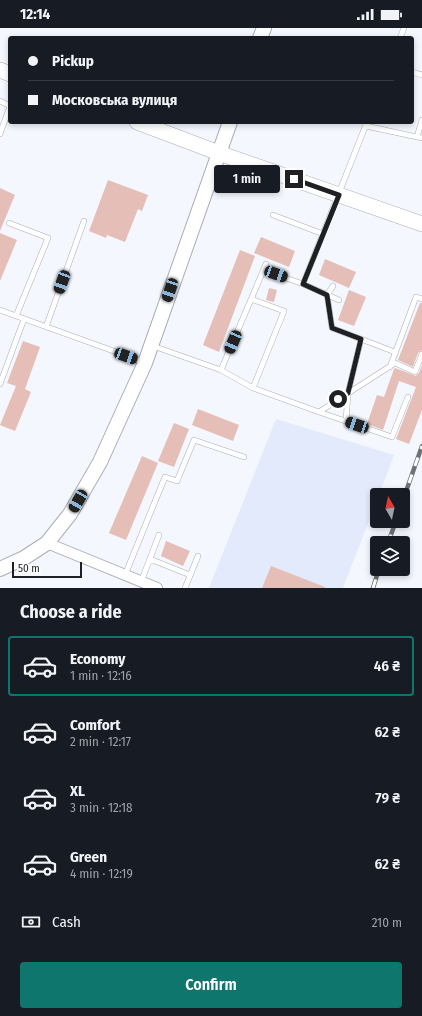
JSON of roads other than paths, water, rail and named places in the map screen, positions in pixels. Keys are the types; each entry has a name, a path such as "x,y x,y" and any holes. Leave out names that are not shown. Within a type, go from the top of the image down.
{"main road":[{"path":"142,124 219,153 422,224"}],"street":[{"path":"0,569 24,558 47,543 70,514 100,462 152,345 229,124"},
{"path":"47,543 156,588"}],"lane":[{"path":"0,134 8,112"},
{"path":"303,284 367,124 420,137 422,120"},
{"path":"274,215 323,234"},
{"path":"46,327 84,221"},
{"path":"9,223 48,238 16,316"},
{"path":"221,370 266,264"},
{"path":"263,270 303,284 339,300"},
{"path":"332,286 327,295 332,328 395,352"},
{"path":"390,367 416,297 422,299"},
{"path":"251,299 284,311 253,388"},
{"path":"0,310 145,363"},
{"path":"0,384 24,319"},
{"path":"346,421 348,393 361,339"},
{"path":"152,345 221,370 253,388 392,437 408,397"},
{"path":"319,412 395,363 414,372 422,354"},
{"path":"125,575 165,477 177,481 194,440 244,457"},
{"path":"141,582 159,535"},
{"path":"185,588 198,556"},
{"path":"150,559 190,575"}],"railway":[{"path":"407,488 422,446"},
{"path":"391,536 393,528"},
{"path":"373,588 377,576"}]}
